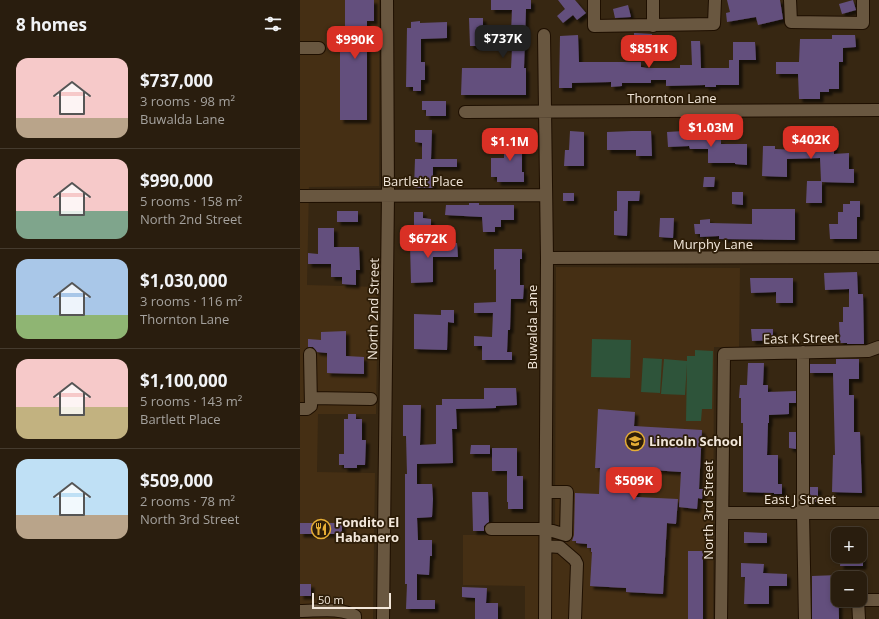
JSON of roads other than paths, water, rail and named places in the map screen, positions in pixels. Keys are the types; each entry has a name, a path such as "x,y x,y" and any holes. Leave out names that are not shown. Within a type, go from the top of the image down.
{"street":[{"name":"North 2nd Street","path":"383,619 388,195 387,0"},
{"path":"594,0 594,26 714,24 715,0"},
{"path":"653,0 653,26"},
{"path":"790,0 791,22 863,23 863,0"},
{"name":"Buwalda Lane","path":"544,35 547,258 546,619"},
{"path":"300,48 319,48"},
{"name":"Thornton Lane","path":"465,112 545,113 879,110"},
{"name":"Bartlett Place","path":"300,196 546,195"},
{"name":"Murphy Lane","path":"547,258 879,257"},
{"name":"East K Street","path":"724,354 868,351 879,347"},
{"path":"803,352 803,513 805,619"},
{"path":"300,408 307,409 311,406 310,354"},
{"name":"North 3rd Street","path":"721,619 724,354"},
{"path":"311,398 371,399"},
{"path":"491,529 546,529 566,535 567,492 546,492"},
{"name":"East J Street","path":"722,513 879,513"},
{"path":"546,546 560,547 575,560 577,564 576,619"},
{"path":"867,600 879,600"},
{"path":"858,607 859,619"},
{"path":"300,611 340,611 350,613 355,616 355,619"}],"place":[{"name":"Lincoln School","path":"635,441"},
{"name":"Fondito El Habanero","path":"321,529"}]}
